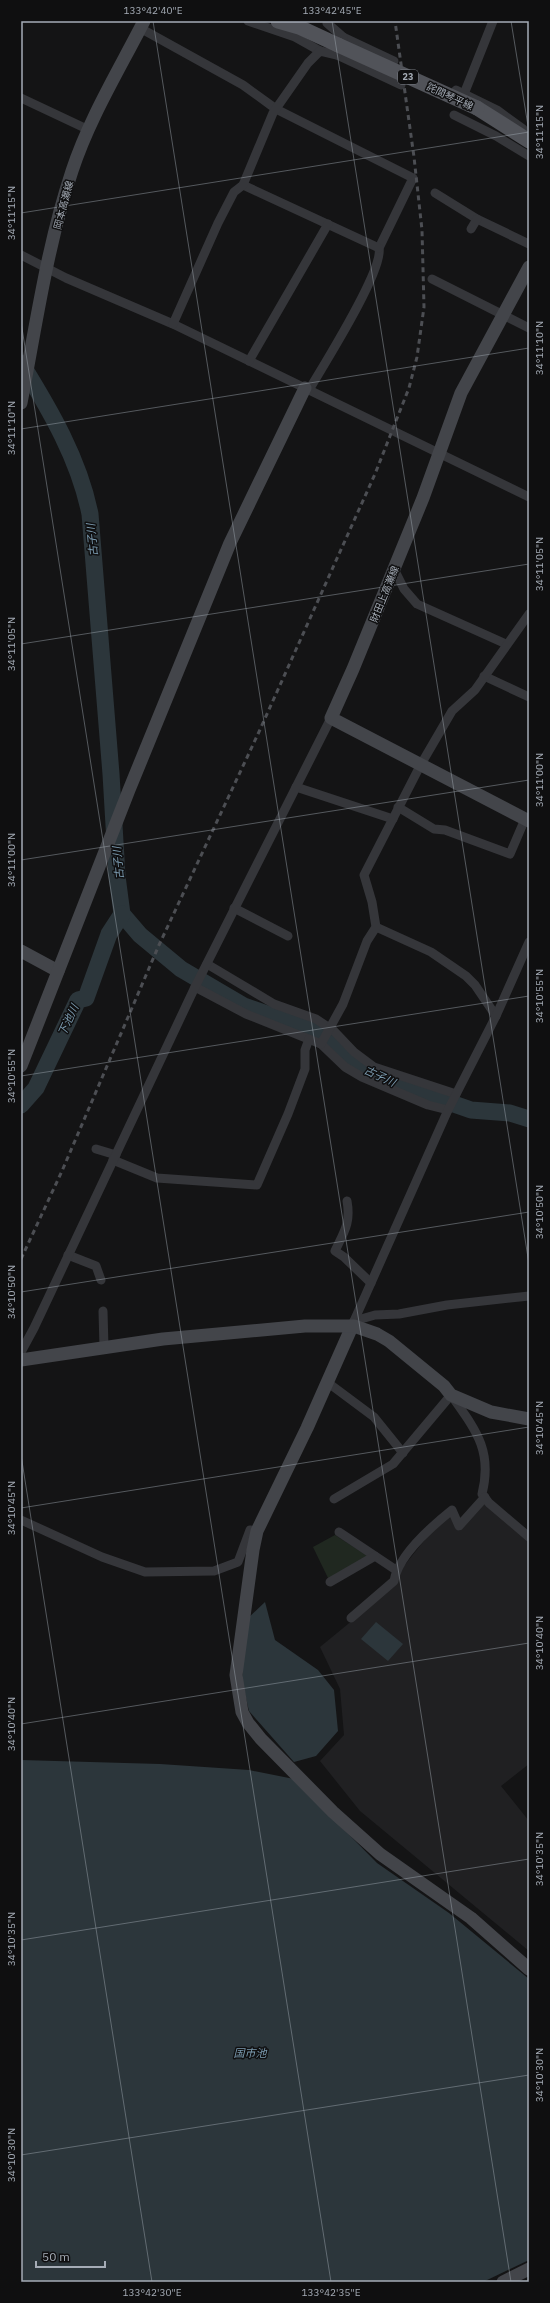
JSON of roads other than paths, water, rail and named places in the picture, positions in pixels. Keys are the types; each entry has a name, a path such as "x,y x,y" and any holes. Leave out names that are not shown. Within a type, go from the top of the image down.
{"main road":[{"name":"詫間琴平線","path":"278,21 299,27 477,108 529,141"}],"street":[{"path":"248,21 295,37 320,51"},
{"path":"493,21 460,92 497,110 529,134"},
{"path":"325,22 339,46 401,85"},
{"path":"21,1066 129,790 230,543 307,389 343,332 365,291 380,255 379,248 413,178 276,109 243,86 142,25"},
{"name":"岡本高瀬線","path":"21,403 64,197 89,130 142,25"},
{"path":"173,324 218,223 234,192 243,185 276,109 308,63 320,51 339,46 394,61"},
{"path":"21,98 89,130"},
{"path":"454,115 489,132 529,156"},
{"path":"243,185 379,248"},
{"path":"435,193 476,219 529,244"},
{"path":"471,230 476,219"},
{"path":"249,361 328,224"},
{"path":"21,255 48,269 173,324 529,497"},
{"name":"財田上高瀬線","path":"331,718 394,569 440,454 461,393 529,267"},
{"path":"432,279 504,314 529,328"},
{"path":"394,569 404,589 417,604 506,644"},
{"path":"322,1042 342,1004 368,941 376,927 372,902 364,875 398,807 452,711 474,690 506,644 525,626 529,614"},
{"path":"484,676 529,698"},
{"path":"21,1352 195,987 331,718 527,820 510,854 445,830 434,829 398,807"},
{"path":"296,787 392,819"},
{"path":"234,908 288,936"},
{"path":"376,927 432,952 466,976 475,984 496,1016"},
{"path":"529,942 496,1016 448,1110 327,1382 257,1531 252,1556 236,1675 242,1712 248,1723 261,1739 333,1812 380,1854 471,1918 529,1969"},
{"path":"21,951 58,972"},
{"path":"207,964 274,1004 316,1019 329,1028 354,1052 374,1067 456,1094"},
{"path":"195,987 246,1014 309,1039 322,1042 345,1067 362,1078 428,1105 448,1110"},
{"path":"96,1149 157,1178 257,1185 306,1069 305,1050 309,1039"},
{"path":"347,1201 350,1214 348,1226 335,1251 344,1257 371,1283"},
{"path":"68,1256 96,1266 101,1280"},
{"path":"352,1326 375,1315 399,1314 447,1305 529,1296"},
{"path":"103,1311 104,1347"},
{"path":"21,1360 104,1347 279,1328 326,1325 352,1326 378,1334 389,1341 444,1386 451,1395 478,1433 487,1466 482,1494 489,1504 529,1537"},
{"path":"327,1382 374,1417 403,1453"},
{"path":"451,1395 491,1412 529,1419"},
{"path":"334,1500 393,1464 451,1395"},
{"path":"350,1618 394,1581 396,1570 430,1528 452,1510 459,1526 485,1497"},
{"path":"21,1520 102,1557 145,1572 214,1571 238,1562 250,1530 257,1531"},
{"path":"339,1532 396,1570"},
{"path":"330,1582 374,1556"},
{"path":"503,2282 529,2269"}],"water":[{"path":"265,1602 275,1640 318,1670 334,1690 338,1731 316,1756 294,1762 249,1711 242,1681 246,1620"},
{"path":"376,1622 403,1644 388,1661 361,1639"},
{"name":"国市池","path":"21,1760 160,1764 249,1770 294,1779 377,1863 449,1913 529,1979 529,2260 483,2282 21,2282"}],"waterway":[{"name":"古子川","path":"21,363 53,417 71,454 79,474 90,514 111,774 117,876 122,914 140,935 181,969 244,1006 310,1029 334,1043 360,1067 385,1080 471,1110 510,1113 529,1119"},
{"name":"下池川","path":"21,1105 36,1088 78,1000 86,998 109,934 122,914"}],"railway":[{"path":"21,1259 62,1171 159,945 258,734 375,474 409,388 417,357 424,307 422,230 414,157 395,21"}]}
